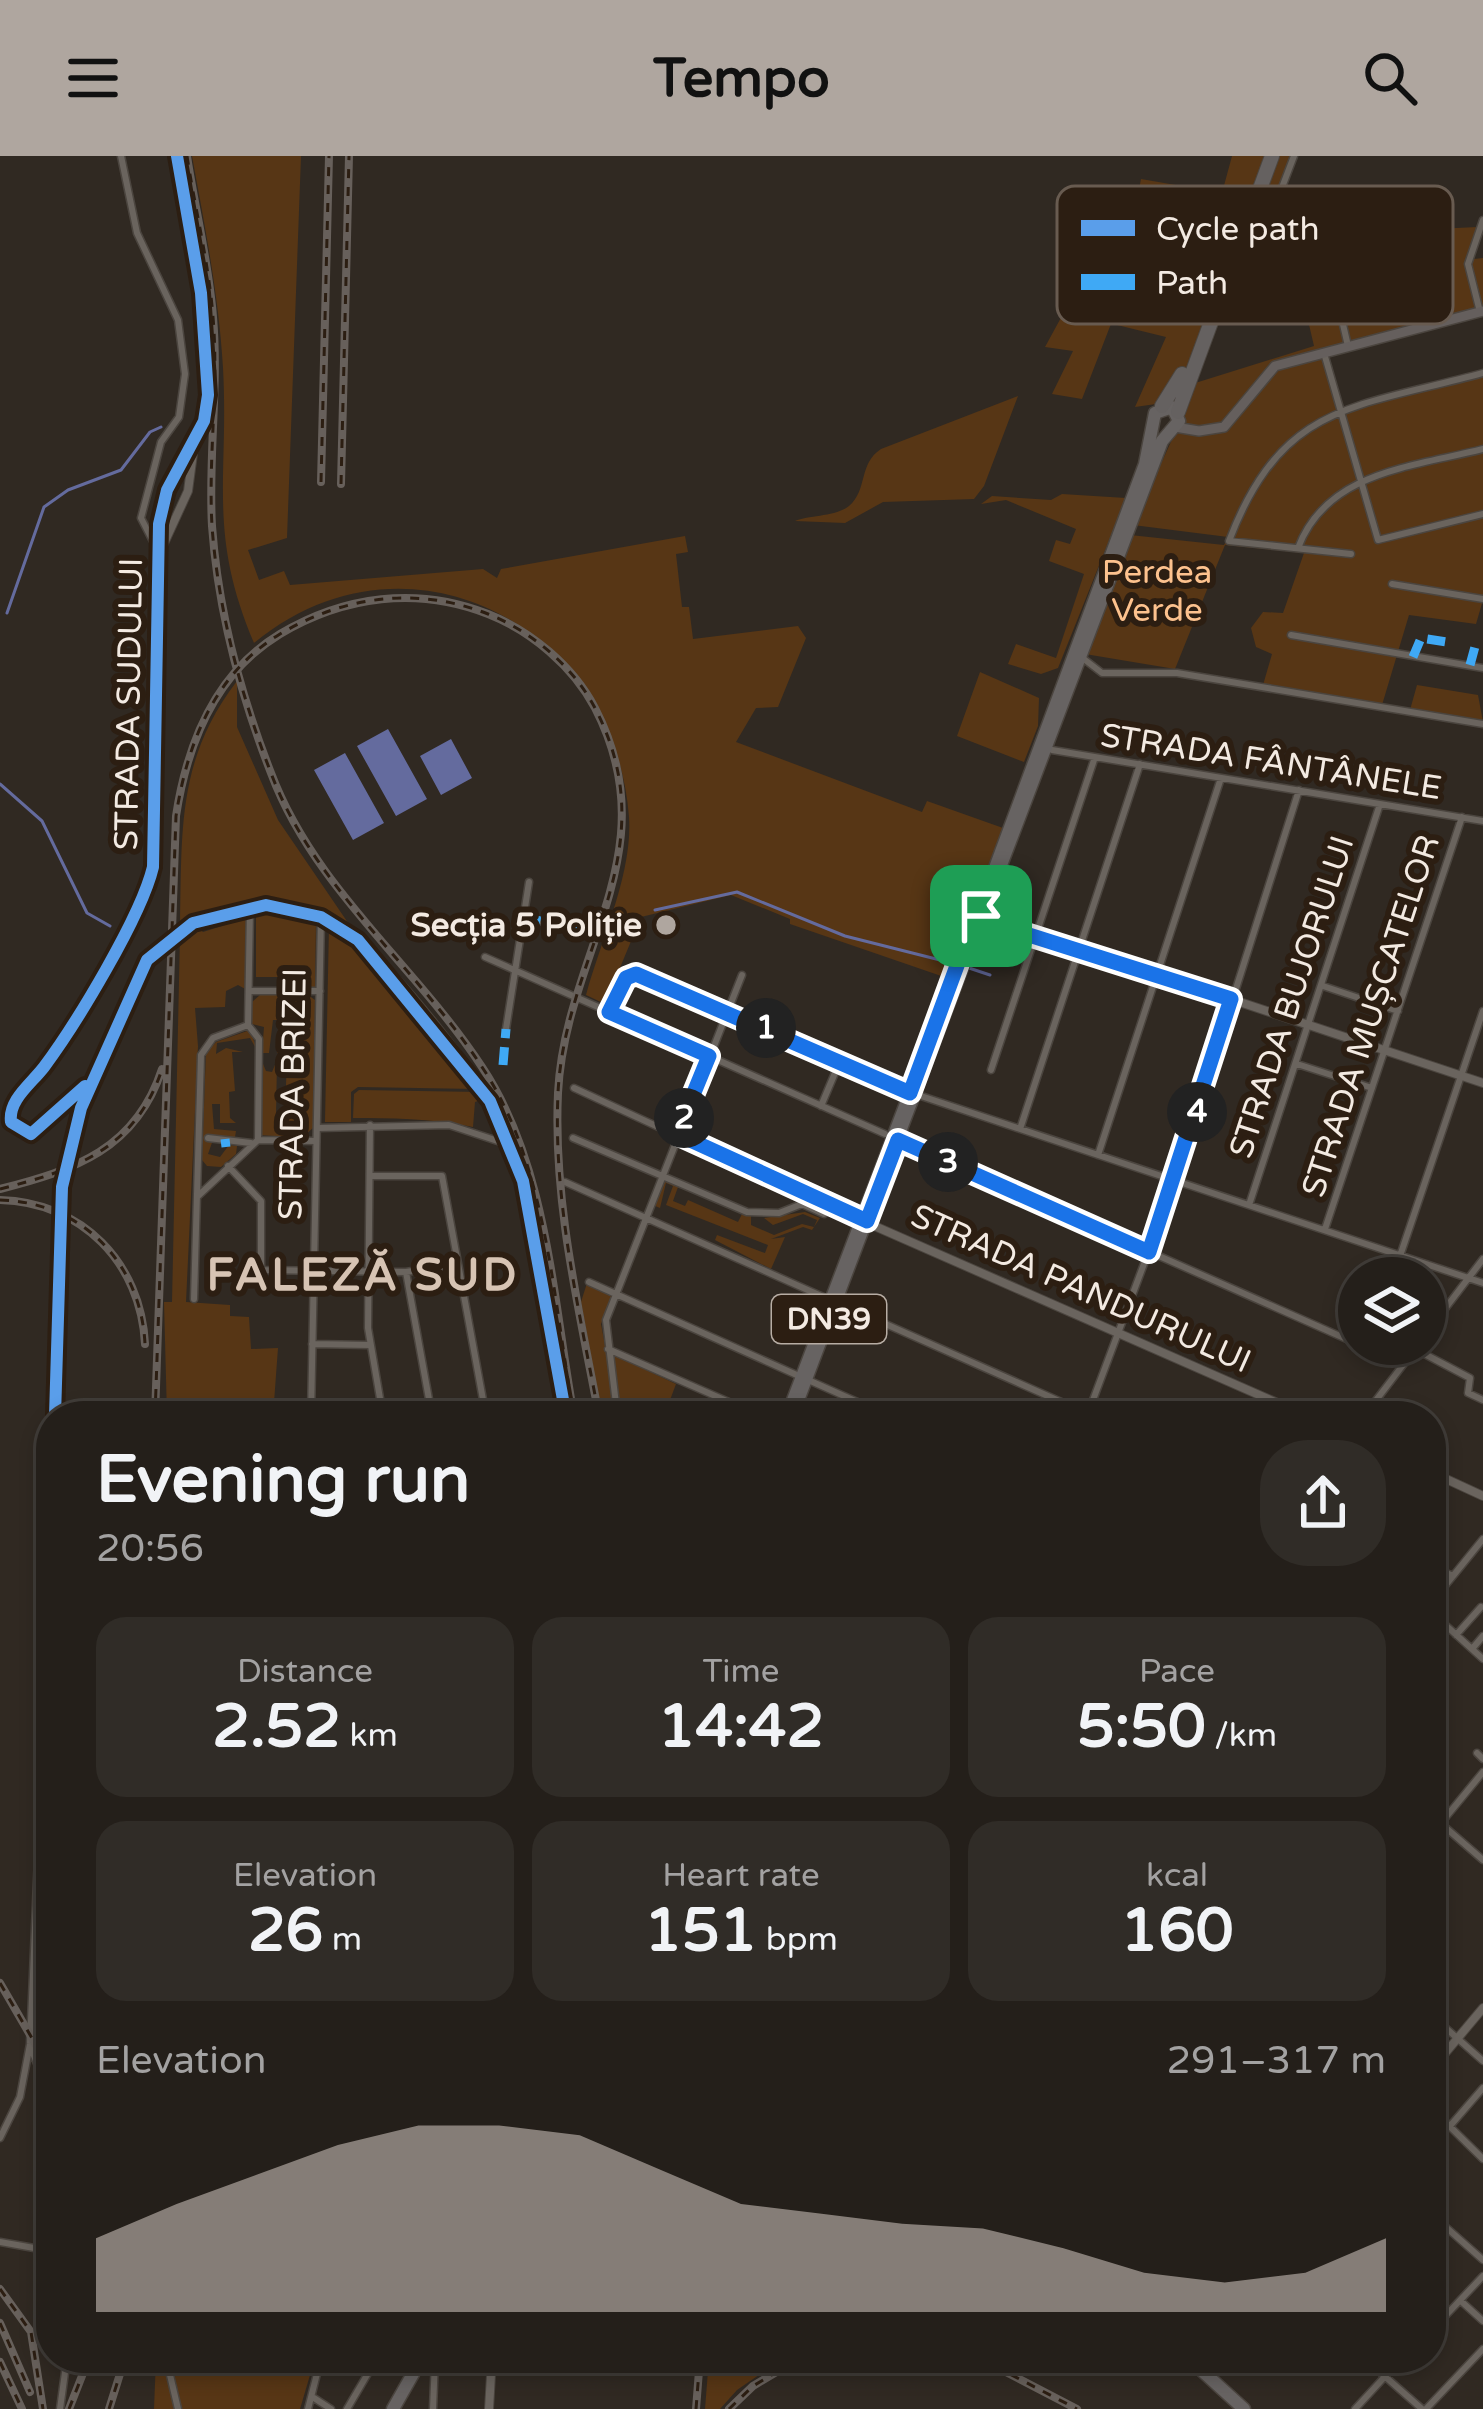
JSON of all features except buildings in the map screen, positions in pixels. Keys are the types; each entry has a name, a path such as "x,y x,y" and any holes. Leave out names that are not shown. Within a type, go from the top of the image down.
{"highway":[{"name":"DN39","path":"1258,186 1269,156"},
{"name":"DN39","path":"1173,418 1207,324"}],"main road":[{"path":"1173,418 1204,430 1234,420 1259,379 1275,366 1432,324"},
{"name":"DN39","path":"796,1401 958,963 956,927 989,884 1145,464 1155,423 1173,418"},
{"name":"DN39","path":"861,1220 1173,418"},
{"path":"963,914 981,916"},
{"path":"956,927 963,935 975,932"},
{"path":"389,2409 409,2373"},
{"path":"1204,2373 1244,2409"}],"street":[{"path":"121,156 137,233 178,320 185,374 179,417 161,442 141,518 160,554"},
{"name":"STRADA SUDULUI","path":"98,1073 31,1134 14,1127 12,1105 63,1038 149,883 159,524 167,490 194,446 208,395 207,350 177,156"},
{"path":"1283,186 1294,156"},
{"path":"1482,311 1468,264 1483,220"},
{"path":"1343,324 1348,346"},
{"path":"1324,352 1378,540 1483,514"},
{"path":"1351,554 1229,541 1268,461 1302,430 1341,412 1483,373"},
{"name":"STRADA SUDULUI","path":"160,554 188,491 196,464 194,446"},
{"path":"1298,548 1326,502 1361,481 1483,449"},
{"path":"1392,584 1483,599"},
{"path":"1291,635 1483,668"},
{"path":"1078,655 1102,674 1177,673 1483,724"},
{"name":"STRADA FÂNTÂNELE","path":"1052,750 1483,820"},
{"path":"992,1070 1095,757"},
{"path":"1020,1129 1140,764"},
{"path":"1098,1155 1221,778"},
{"path":"1094,1401 1175,1180 1299,790"},
{"name":"STRADA BUJORULUI","path":"1249,1205 1380,803"},
{"name":"STRADA MUȘCATELOR","path":"1324,1231 1462,818"},
{"path":"506,1029 529,882"},
{"path":"56,1401 63,1180 72,1136 138,974 166,941 193,923 250,907 282,906 321,917 358,940 478,1083 513,1146 563,1401"},
{"path":"198,1196 254,1142 260,1039 248,1024 250,907"},
{"path":"524,916 577,932"},
{"path":"981,916 1483,1083"},
{"name":"STRADA BRIZEI","path":"311,1401 321,917"},
{"path":"485,957 1338,1335"},
{"path":"609,1012 632,973 913,1093 1483,1283"},
{"path":"616,1401 606,1320 742,975"},
{"path":"1323,986 1398,1011"},
{"path":"250,991 320,992"},
{"path":"1400,1256 1483,1011"},
{"path":"194,1299 203,1049 213,1038 248,1024"},
{"path":"821,1106 840,1061"},
{"path":"1297,1064 1372,1088"},
{"name":"STRADA PANDURULUI","path":"574,1088 806,1192 830,1208 1273,1401"},
{"path":"370,1125 370,1345 380,1401"},
{"path":"318,1128 449,1125 513,1146"},
{"path":"203,1138 225,1143 315,1142"},
{"path":"573,1138 748,1212 779,1213 802,1204 824,1214 830,1208"},
{"path":"228,1166 261,1201 261,1270 406,1272 458,1264"},
{"path":"370,1176 442,1176 483,1401"},
{"path":"565,1182 1058,1401"},
{"path":"802,1204 806,1192"},
{"path":"1446,1307 1483,1259"},
{"path":"406,1272 429,1401"},
{"path":"589,1282 855,1401"},
{"path":"312,1344 370,1345"},
{"path":"608,1349 727,1401"},
{"path":"1446,1364 1470,1378 1468,1393 1483,1400"},
{"path":"1375,1401 1402,1365"},
{"path":"1446,1479 1483,1496"},
{"path":"1446,1586 1483,1539"},
{"path":"1446,1573 1453,1576"},
{"path":"1456,1635 1481,1607"},
{"path":"1446,1624 1483,1658"},
{"path":"1472,1649 1483,1636"},
{"path":"1446,1817 1483,1772"},
{"path":"1446,1827 1483,1860"},
{"path":"0,2138 20,2097 30,2044 36,1905"},
{"path":"1446,2051 1483,2008"},
{"path":"1446,2028 1483,2061"},
{"path":"30,2044 36,2060"},
{"path":"1450,2126 1483,2088"},
{"path":"1446,2122 1483,2159"},
{"path":"1446,2227 1483,2260"},
{"path":"0,2242 36,2248"},
{"path":"1446,2317 1483,2276"},
{"path":"1462,2302 1483,2321"},
{"path":"1382,2373 1424,2409 1483,2349"},
{"path":"60,2409 65,2373"},
{"path":"170,2373 178,2409"},
{"path":"308,2409 318,2373"},
{"path":"347,2409 367,2373"},
{"path":"433,2409 434,2373"},
{"path":"489,2409 491,2373"},
{"path":"1354,2409 1388,2373"},
{"path":"313,2398 331,2409"}],"green space":[{"path":"192,156 301,156 287,538 248,550 259,580 284,571 290,585 483,569 497,578 501,569 685,536 688,552 676,554 682,607 689,607 693,639 798,626 806,638 778,707 756,708 736,742 922,812 927,801 1003,828 982,890 962,907 952,906 937,944 953,943 950,979 790,924 790,919 731,895 641,917 605,1004 586,995 621,883 629,817 615,750 586,692 545,645 494,611 437,592 376,590 314,606 254,643 239,604 225,536 221,341"},
{"path":"1232,156 1291,156 1280,186 1224,186"},
{"path":"1141,179 1182,186 1140,186"},
{"path":"1478,227 1465,260 1483,258 1483,314 1453,322 1453,228"},
{"path":"1058,324 1111,324 1082,399 1052,394 1073,351 1045,347"},
{"name":"Perdea Verde","path":"1211,324 1192,384 1314,346 1309,324 1444,324 1325,355 1342,407 1483,369 1483,600 1476,624 1409,615 1382,705 1263,685 1272,654 1256,647 1251,628 1263,612 1283,613 1304,553 1225,545 1175,669 1085,654 1130,535 1224,545 1228,537 1133,525 1185,411 1163,403 1135,407 1166,337 1117,325"},
{"path":"1018,396 984,486 974,499 883,502 845,523 795,521 849,506 869,462 881,449"},
{"path":"1062,494 1126,498 1058,668 1041,674 1008,664 1016,644 1056,658 1084,574 1049,561 1056,540 1070,544 1076,529 1006,500 981,504 992,496 1051,500"},
{"path":"980,672 1039,698 1038,726 1024,762 957,736"},
{"path":"237,681 237,727 278,820 357,936 315,912 270,902 224,906 180,924 183,826 193,767 217,710"},
{"path":"1417,685 1478,695 1483,722 1410,710"},
{"path":"264,909 316,922 315,987 300,987 300,977 256,977 256,917"},
{"path":"247,918 247,990 238,985 226,991 225,1007 195,1008 198,1046 186,1302 230,1305 230,1316 249,1317 251,1349 278,1348 274,1401 167,1401 164,1302 172,1302 180,935 196,925 203,932"},
{"path":"329,926 355,942 477,1089 358,1087 351,1092 351,1122 325,1122"},
{"path":"260,995 308,995 315,1000 313,1128 301,1138 260,1135 261,1059 266,1071 272,1072 277,1060 276,1116 285,1117 287,1054 277,1053 279,1020 273,1020 269,1053 262,1053 264,1027 252,1024 252,1002"},
{"path":"250,1030 258,1052 250,1038 217,1043 216,1054 226,1048 243,1052 232,1052 235,1091 229,1092 230,1118 236,1123 220,1123 220,1104 212,1104 214,1129 236,1131 235,1137 214,1137 208,1154 220,1157 229,1145 237,1146 236,1154 221,1167 207,1166 202,1160 206,1052 216,1042"},
{"path":"359,1090 479,1092 483,1099 475,1102 473,1127 353,1118 354,1094"},
{"path":"665,1181 678,1187 673,1201 685,1206 688,1200 738,1222 742,1214 751,1215 751,1225 774,1235 802,1224 814,1227 771,1239 785,1237 771,1269 715,1240 717,1235 765,1253 768,1245 666,1205 673,1186 666,1183 660,1208 653,1205"},
{"path":"805,1212 820,1218 814,1227 817,1220 803,1214 773,1225 764,1218"},
{"path":"587,1283 612,1296 601,1324 606,1351 676,1384 670,1401 599,1401 581,1302"},
{"path":"155,2373 311,2373 300,2409 154,2409"},
{"path":"708,2373 762,2373 720,2409 705,2409"}],"water":[{"path":"388,729 427,799 396,816 357,746"},
{"path":"451,739 472,778 441,795 420,756"},
{"path":"345,753 384,823 353,840 314,770"}],"waterway":[{"path":"7,613 44,507 68,490 121,470 150,432 161,427"},
{"path":"0,784 42,821 87,913 110,926"},
{"path":"655,910 737,892 845,936 952,963"},
{"path":"969,968 990,975"}],"railway":[{"path":"187,156 213,317 215,557 225,620 250,714 290,815 313,853 456,1030 504,1106 535,1191 572,1401"},
{"path":"321,482 329,156"},
{"path":"341,484 349,156"},
{"path":"156,1401 176,816 196,737 237,669 280,634 330,611 408,598 461,605 504,621 535,640 586,693 615,760 622,809 618,856 577,993 558,1093 564,1215 596,1401"},
{"path":"0,1189 99,1152 136,1119 162,1069"},
{"path":"0,1200 57,1212 102,1242 132,1288 145,1344"},
{"path":"0,1983 36,2045"},
{"path":"0,2289 31,2332 36,2364"},
{"path":"0,2323 30,2392"},
{"path":"0,2362 22,2409"},
{"path":"37,2373 43,2409"},
{"path":"69,2409 83,2373"},
{"path":"109,2409 120,2373"},
{"path":"696,2409 699,2373"},
{"path":"729,2409 775,2373"},
{"path":"1008,2373 1077,2409"}],"marked path":[{"path":"1413,657 1421,638 1453,643"},
{"path":"1470,665 1476,643"},
{"path":"523,916 577,932"},
{"path":"503,1065 506,1029"},
{"path":"225,1139 226,1147"}],"cycle path":[{"path":"85,1086 31,1134 11,1122 17,1099 44,1067 106,970 153,867 159,524 167,490 204,421 208,395 201,293 177,156"},
{"path":"55,1401 62,1187 81,1108 147,960 193,923 266,905 321,917 358,940 490,1101 523,1181 563,1401"}],"place":[{"name":"Secția 5 Poliție","path":"666,925"}],"district":[{"name":"FALEZĂ SUD","path":"363,1276"}],"route":[{"path":"963,914 981,916 1231,999 1149,1252 898,1140 867,1221 830,1208 806,1192 677,1134 709,1056 609,1012 626,978 636,974 910,1093 958,963 961,947 956,920 963,914"}]}
